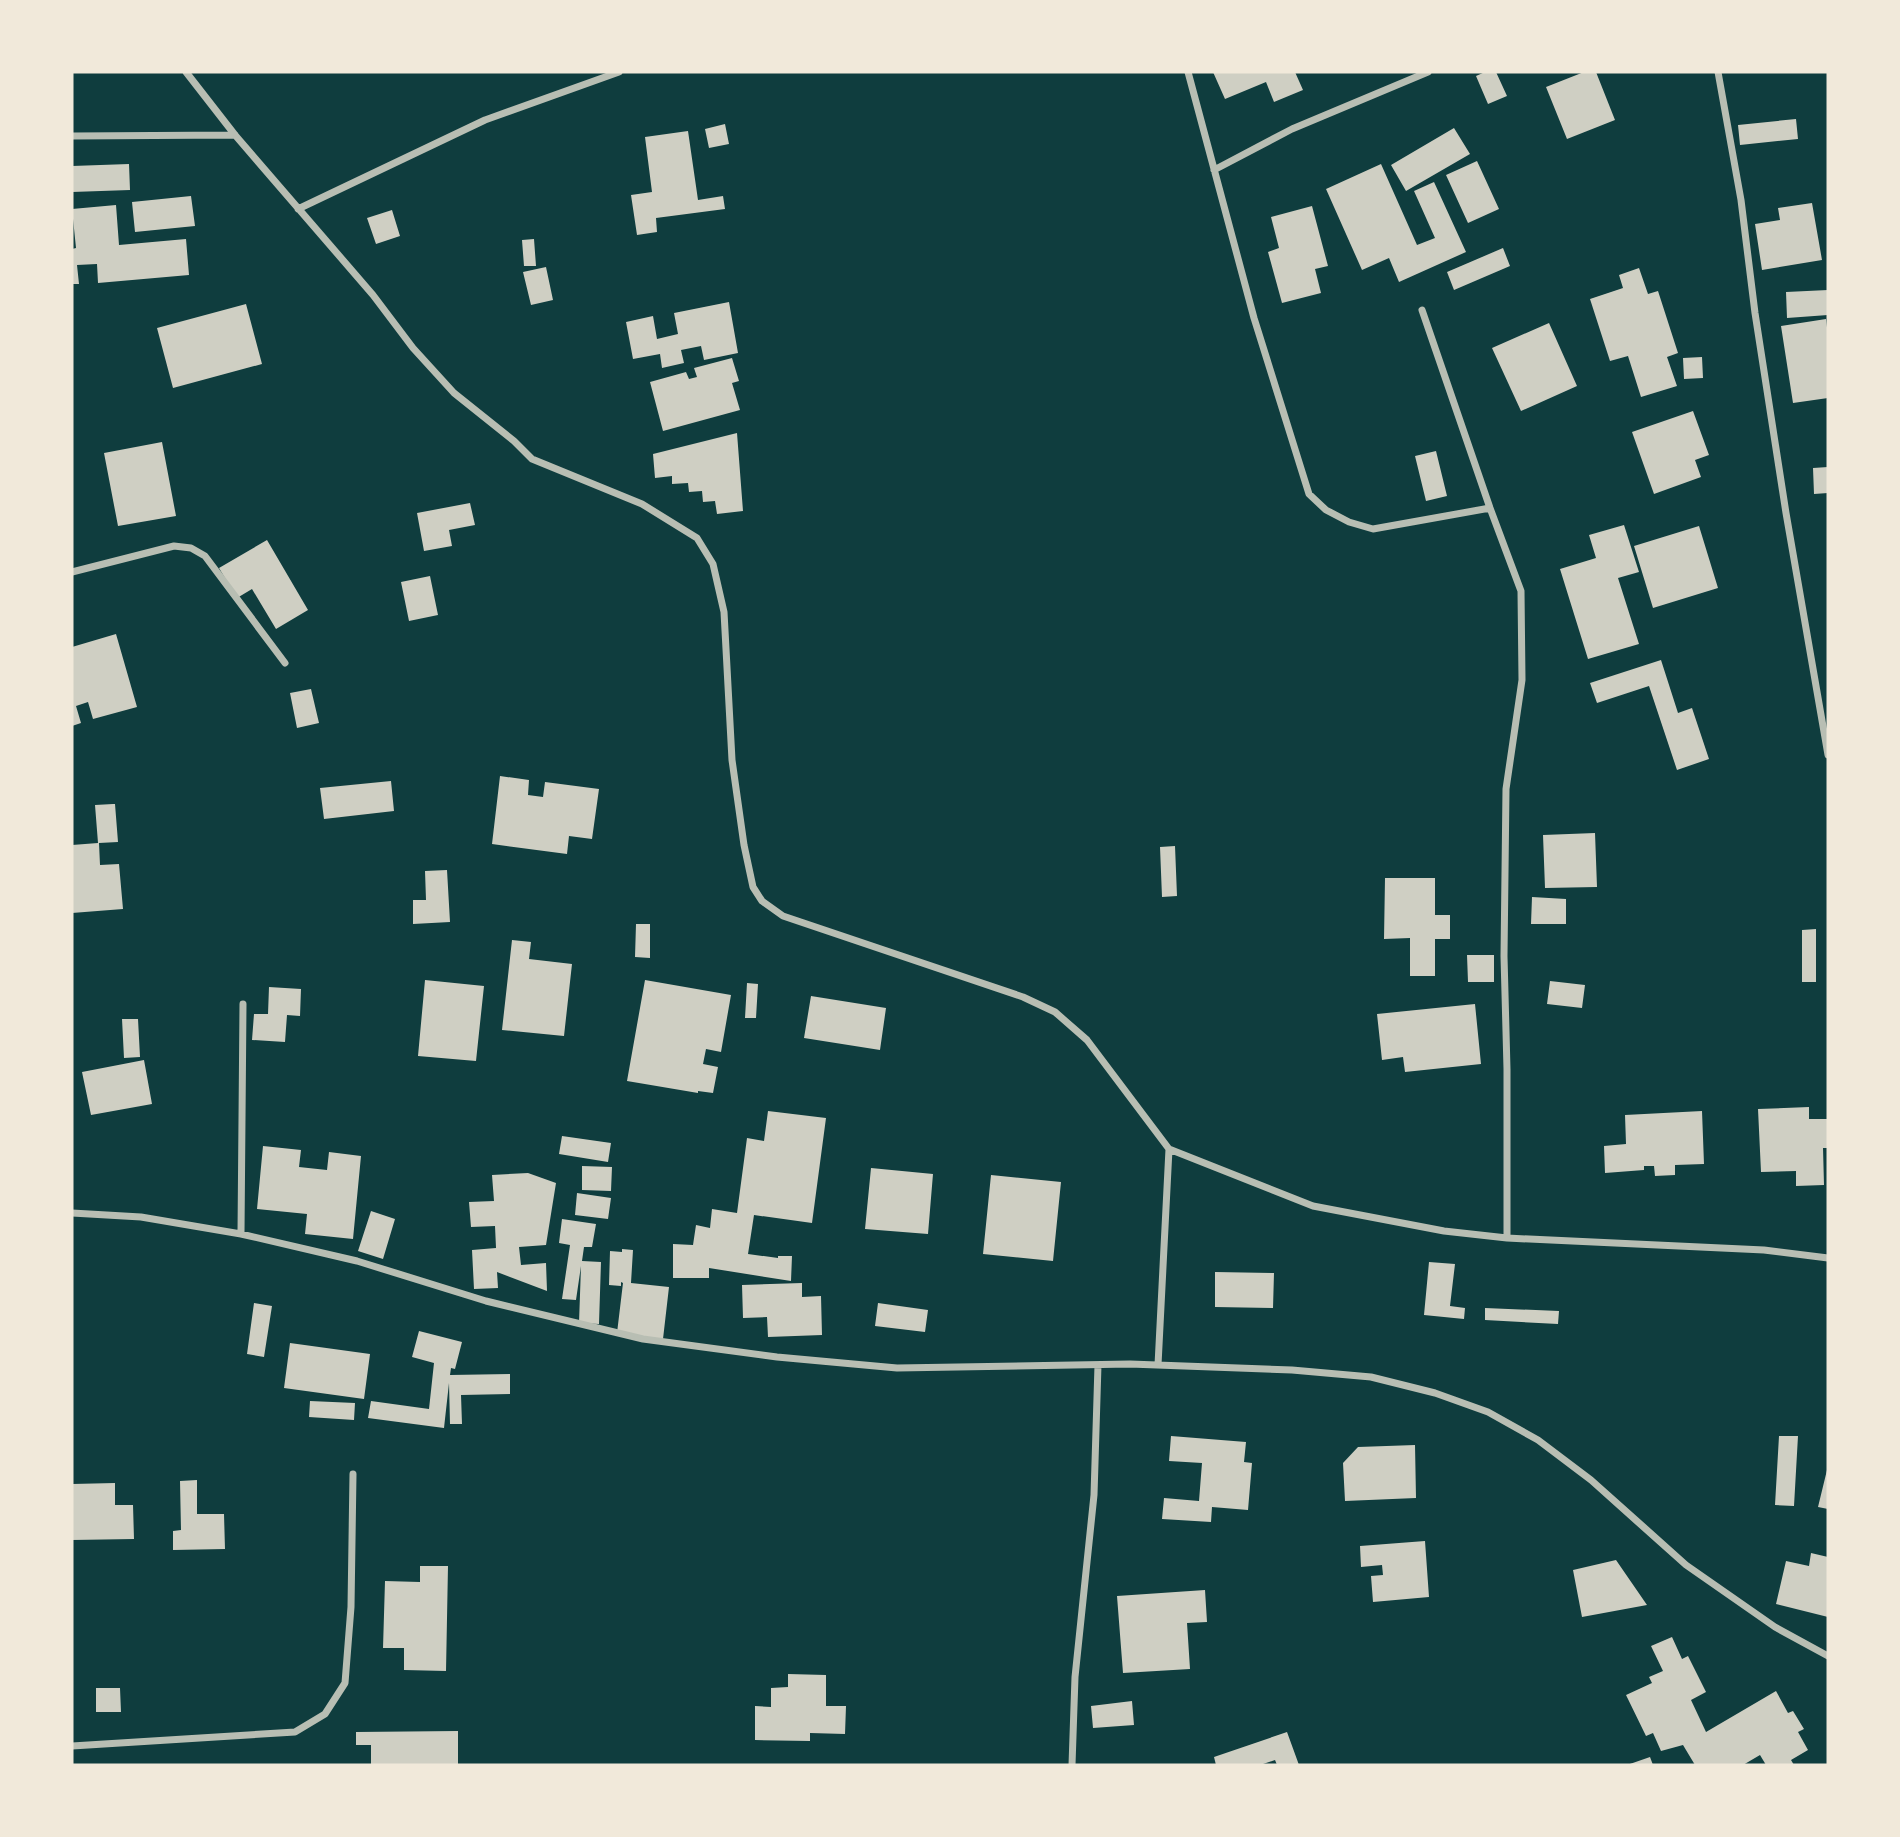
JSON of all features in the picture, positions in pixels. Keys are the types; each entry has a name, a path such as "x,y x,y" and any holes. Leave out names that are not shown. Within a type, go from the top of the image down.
{"street":[{"path":"186,72 234,135 373,295 413,348 445,384 532,459 642,504 697,538 713,564 724,612 732,760 744,845 754,887 762,901 783,916 1023,997 1055,1012 1098,1052 1169,1149 1313,1206 1444,1231 1507,1238 1725,1247 1828,1258"},
{"path":"298,209 485,120 619,72"},
{"path":"1188,72 1254,318 1309,494 1326,510 1349,522 1373,528 1490,508"},
{"path":"1214,170 1292,129 1428,72"},
{"path":"1718,72 1741,200 1755,313 1786,513 1828,755"},
{"path":"72,136 234,135"},
{"path":"1422,310 1521,591 1522,680 1506,789 1504,956 1507,1238"},
{"path":"72,572 174,546 191,548 205,556 285,663"},
{"path":"241,1234 243,1004"},
{"path":"1158,1365 1169,1149"},
{"path":"72,1213 141,1217 241,1234 356,1261 486,1301 643,1339 777,1357 897,1368 1158,1365 1292,1370 1371,1377 1435,1393 1488,1412 1538,1440 1591,1480 1686,1565 1775,1627 1828,1656"},
{"path":"1072,1765 1075,1677 1094,1495 1098,1365"},
{"path":"72,1746 295,1732 325,1714 345,1683 351,1607 353,1474"}],"building":[{"path":"1213,72 1295,72 1303,90 1274,102 1266,82 1225,99"},
{"path":"1485,72 1496,72 1507,96 1488,104 1476,76"},
{"path":"1584,72 1596,72 1615,120 1567,139 1546,87"},
{"path":"1796,119 1798,139 1740,145 1738,125"},
{"path":"725,124 729,144 709,148 705,129"},
{"path":"1454,128 1470,154 1406,191 1391,165"},
{"path":"688,131 698,200 723,196 725,209 656,218 657,232 637,235 631,195 652,192 645,137"},
{"path":"1477,161 1499,209 1468,223 1446,175"},
{"path":"129,164 130,190 72,192 72,166"},
{"path":"1381,164 1417,245 1435,238 1414,191 1434,182 1466,252 1399,282 1389,258 1362,270 1326,189"},
{"path":"191,196 195,226 135,232 132,202"},
{"path":"1812,203 1822,260 1762,270 1755,224 1780,220 1778,208"},
{"path":"116,205 119,245 186,239 189,275 98,283 97,264 77,265 79,284 72,284 72,249 76,248 72,209"},
{"path":"1312,206 1328,266 1315,269 1321,293 1282,303 1268,252 1279,248 1271,217"},
{"path":"392,210 400,236 376,244 367,218"},
{"path":"534,239 536,266 524,266 522,240"},
{"path":"1503,248 1510,266 1454,290 1447,272"},
{"path":"546,267 553,300 531,305 523,272"},
{"path":"1639,268 1648,294 1658,291 1678,353 1667,357 1677,386 1641,397 1628,356 1610,361 1590,299 1623,288 1619,275"},
{"path":"1828,290 1828,315 1787,318 1786,292"},
{"path":"729,302 738,353 704,360 701,346 681,350 684,363 662,368 660,354 633,359 626,322 653,316 657,339 678,334 674,313"},
{"path":"246,304 262,364 173,388 157,328"},
{"path":"1826,319 1828,398 1793,403 1781,326"},
{"path":"1549,323 1577,386 1521,411 1492,348"},
{"path":"1702,357 1703,378 1684,379 1683,358"},
{"path":"732,358 739,381 732,383 740,410 663,431 650,382 686,372 689,379 697,377 694,368"},
{"path":"1693,411 1709,455 1695,460 1701,477 1654,494 1632,432"},
{"path":"737,433 743,511 717,514 715,501 703,502 702,491 689,492 688,483 672,484 672,476 655,478 653,454"},
{"path":"162,442 176,516 118,526 104,453"},
{"path":"1436,451 1447,496 1426,501 1415,456"},
{"path":"1828,467 1828,493 1814,494 1813,468"},
{"path":"470,503 475,525 449,530 452,546 424,551 417,513"},
{"path":"1624,525 1639,572 1618,578 1639,644 1588,659 1560,569 1596,558 1589,535"},
{"path":"1699,526 1718,588 1653,608 1634,546"},
{"path":"267,540 308,610 276,629 252,589 237,598 219,568"},
{"path":"430,576 438,615 409,621 401,582"},
{"path":"116,634 137,707 93,719 88,702 76,706 81,723 72,726 72,647"},
{"path":"1661,660 1678,713 1692,708 1709,759 1677,770 1649,686 1597,703 1590,683"},
{"path":"311,689 319,723 297,728 290,693"},
{"path":"500,776 529,780 528,795 543,797 545,782 599,789 592,839 569,836 567,854 492,844"},
{"path":"391,781 394,811 324,819 320,788"},
{"path":"115,804 118,842 99,843 100,865 119,864 123,909 72,913 72,845 98,843 95,805"},
{"path":"1595,833 1597,887 1545,888 1543,835"},
{"path":"1175,846 1177,896 1162,897 1160,847"},
{"path":"447,870 450,922 413,924 413,900 426,900 425,871"},
{"path":"1385,878 1435,878 1435,915 1450,915 1450,939 1435,939 1435,976 1410,976 1410,938 1384,939"},
{"path":"1532,897 1566,899 1566,924 1531,924"},
{"path":"636,924 650,924 650,958 635,957"},
{"path":"1816,929 1816,982 1802,982 1802,930"},
{"path":"512,940 531,942 529,959 572,964 564,1036 502,1030"},
{"path":"1467,955 1494,955 1494,982 1468,982"},
{"path":"425,980 484,986 476,1061 418,1056"},
{"path":"645,980 731,995 721,1052 706,1049 703,1064 718,1067 713,1093 627,1081"},
{"path":"1550,981 1585,985 1582,1008 1547,1004"},
{"path":"747,983 758,984 756,1018 745,1018"},
{"path":"269,987 301,989 300,1016 287,1015 285,1042 252,1040 254,1014 268,1014"},
{"path":"811,996 886,1008 880,1050 804,1038"},
{"path":"1475,1004 1481,1064 1405,1072 1403,1057 1382,1060 1377,1014"},
{"path":"122,1019 138,1019 140,1057 124,1058"},
{"path":"144,1060 152,1104 91,1115 82,1072"},
{"path":"1809,1107 1809,1119 1828,1119 1828,1148 1823,1148 1824,1185 1796,1186 1796,1171 1761,1172 1758,1109"},
{"path":"768,1111 826,1118 812,1223 754,1215 748,1254 778,1258 792,1256 791,1281 709,1268 709,1278 673,1278 673,1244 693,1245 696,1225 710,1228 712,1209 737,1213 747,1138 764,1141"},
{"path":"1702,1111 1704,1164 1675,1165 1675,1175 1655,1176 1654,1166 1644,1166 1644,1170 1605,1173 1604,1146 1626,1144 1625,1115"},
{"path":"562,1136 611,1143 608,1162 559,1154"},
{"path":"263,1146 301,1150 299,1167 327,1170 329,1152 361,1156 353,1239 305,1234 307,1214 257,1209"},
{"path":"582,1166 612,1167 611,1191 582,1190"},
{"path":"871,1168 933,1174 928,1234 865,1229"},
{"path":"528,1173 556,1183 546,1245 519,1247 521,1265 546,1263 547,1291 497,1272 498,1288 474,1289 472,1250 496,1248 495,1226 471,1227 469,1202 494,1201 492,1175"},
{"path":"991,1175 1061,1182 1053,1261 983,1254"},
{"path":"577,1193 611,1198 608,1219 575,1215"},
{"path":"371,1211 395,1219 383,1259 358,1251"},
{"path":"562,1219 596,1224 592,1247 584,1247 582,1261 601,1262 599,1324 579,1323 581,1266 576,1300 562,1299 570,1245 559,1243"},
{"path":"622,1249 633,1250 631,1283 669,1287 663,1339 617,1333 623,1283 621,1282 621,1286 609,1285 610,1251 622,1252"},
{"path":"1429,1262 1455,1264 1450,1306 1465,1308 1464,1319 1424,1315"},
{"path":"1215,1272 1274,1273 1273,1308 1215,1307"},
{"path":"802,1283 802,1297 821,1296 822,1335 768,1337 767,1317 743,1318 742,1285"},
{"path":"254,1303 272,1306 264,1357 247,1354"},
{"path":"878,1303 928,1310 925,1332 875,1326"},
{"path":"1485,1308 1559,1311 1558,1324 1485,1320"},
{"path":"419,1331 462,1342 455,1369 451,1368 450,1375 510,1374 510,1394 461,1395 462,1424 450,1424 449,1383 444,1428 368,1418 371,1401 429,1409 434,1363 412,1357"},
{"path":"290,1343 370,1354 364,1399 284,1388"},
{"path":"310,1401 355,1403 354,1420 309,1417"},
{"path":"1171,1436 1246,1442 1244,1462 1252,1463 1248,1510 1212,1507 1211,1522 1162,1519 1164,1498 1199,1501 1202,1463 1169,1461"},
{"path":"1779,1436 1798,1436 1794,1506 1775,1505"},
{"path":"1415,1445 1416,1498 1345,1501 1343,1463 1358,1447"},
{"path":"1828,1470 1828,1509 1818,1507"},
{"path":"197,1480 197,1514 224,1514 225,1549 173,1550 173,1531 181,1530 180,1481"},
{"path":"115,1483 115,1505 133,1505 134,1539 72,1540 72,1484"},
{"path":"1425,1541 1429,1597 1373,1602 1371,1576 1383,1575 1382,1565 1361,1567 1360,1546"},
{"path":"1811,1553 1828,1557 1828,1617 1776,1604 1786,1561 1809,1566"},
{"path":"1616,1560 1647,1605 1582,1617 1573,1570"},
{"path":"420,1566 448,1566 446,1671 404,1670 404,1648 383,1648 385,1581 420,1582"},
{"path":"1205,1590 1207,1622 1187,1623 1190,1669 1123,1673 1117,1596"},
{"path":"1672,1637 1682,1659 1688,1656 1706,1692 1691,1700 1706,1732 1776,1691 1788,1713 1793,1711 1804,1729 1798,1732 1808,1750 1791,1760 1794,1765 1766,1765 1760,1755 1743,1765 1695,1765 1683,1745 1661,1751 1653,1733 1646,1736 1626,1695 1652,1683 1649,1677 1663,1671 1651,1646"},
{"path":"788,1674 826,1675 826,1706 846,1706 845,1734 810,1733 810,1741 755,1740 755,1706 771,1707 771,1688 788,1687"},
{"path":"96,1688 120,1688 121,1712 96,1712"},
{"path":"1132,1701 1134,1725 1093,1728 1091,1706"},
{"path":"458,1731 458,1765 371,1765 371,1745 356,1745 356,1732"},
{"path":"1287,1732 1299,1765 1277,1765 1275,1760 1260,1765 1216,1765 1214,1757"},
{"path":"1650,1757 1653,1765 1627,1765"}]}
